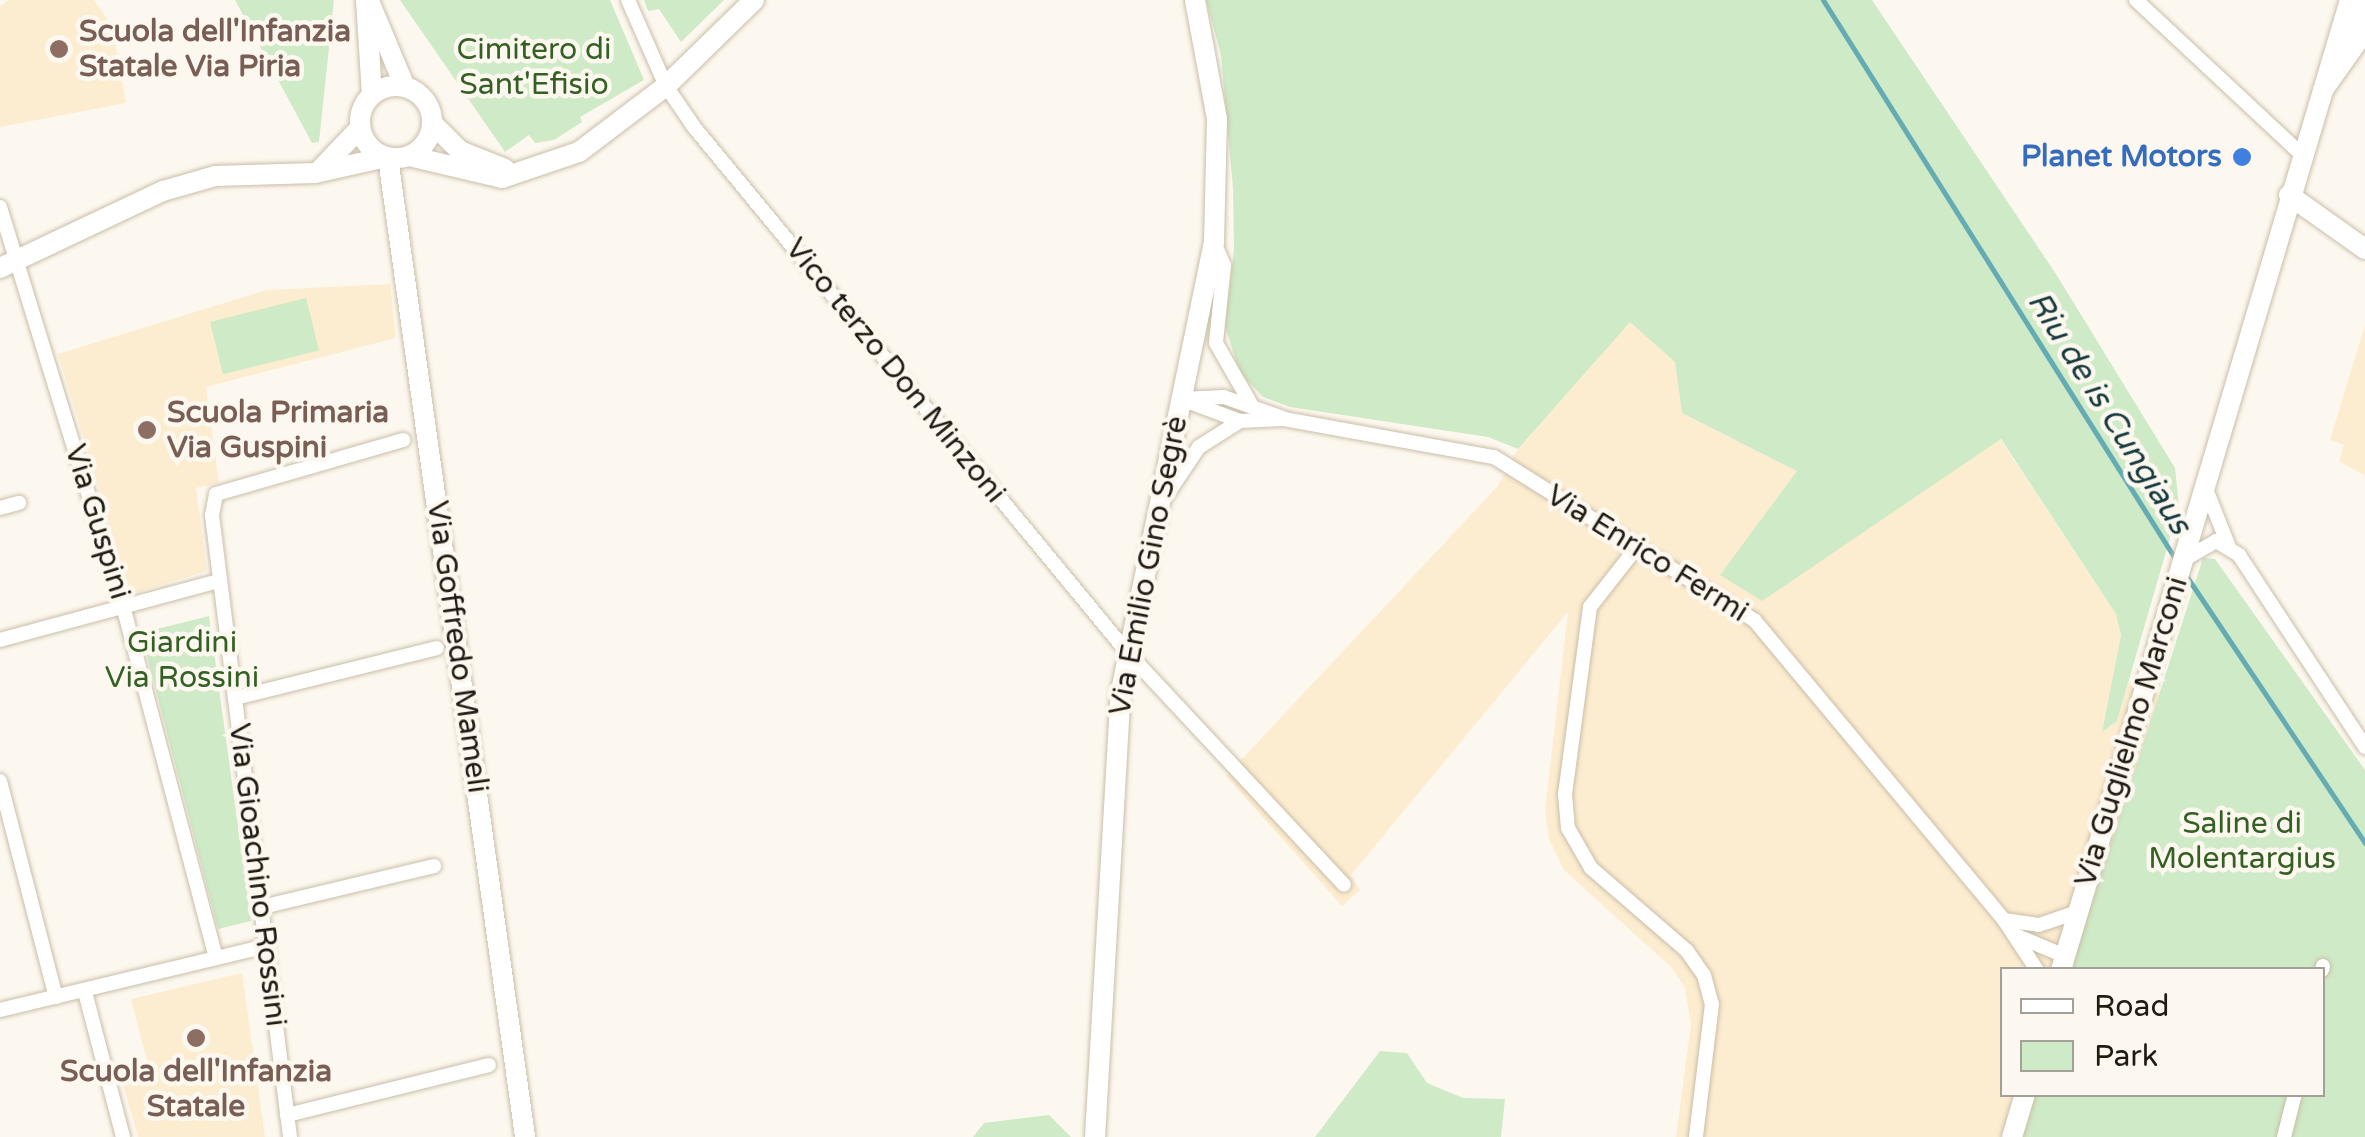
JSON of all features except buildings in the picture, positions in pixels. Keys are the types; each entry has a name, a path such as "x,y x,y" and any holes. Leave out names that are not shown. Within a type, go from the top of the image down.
{"street":[{"path":"368,0 406,87 426,100 433,124 460,151 521,174"},
{"path":"315,174 360,128 372,96 368,0"},
{"name":"Vico terzo Don Minzoni","path":"628,0 666,86 1127,652 1344,885"},
{"path":"360,128 371,148 394,157 474,174 521,174 579,152 666,86 754,0"},
{"name":"Via Emilio Gino Segrè","path":"1095,1137 1127,652 1214,242 1217,120 1195,0"},
{"path":"2136,0 2302,154"},
{"name":"Via Guglielmo Marconi","path":"2063,963 2350,0"},
{"name":"Via Guglielmo Marconi","path":"2322,91 2365,8"},
{"path":"2322,91 2365,31"},
{"path":"372,96 406,87"},
{"path":"8,264 163,190 216,176 315,174 394,157 424,146 433,124"},
{"name":"Via Goffredo Mameli","path":"394,157 525,1137"},
{"path":"2290,195 2365,249"},
{"name":"Via Guspini","path":"0,207 8,264 123,606 216,958"},
{"path":"1214,242 1224,265 1216,343 1251,404"},
{"path":"1181,399 1198,394 1251,404 1284,418"},
{"path":"1181,399 1240,421 1284,418"},
{"name":"Via Enrico Fermi","path":"1284,418 1494,457 1755,621 2007,926 2035,967"},
{"path":"1156,509 1199,447 1240,421"},
{"name":"Via Gioachino Rossini","path":"290,1137 212,514 216,494 404,440"},
{"path":"2203,498 2230,548 2365,747"},
{"path":"0,508 19,504"},
{"path":"2186,559 2216,541 2230,548"},
{"path":"1638,547 1590,607 1565,794 1568,828 1591,868 1687,951 1704,976 1712,1004 1696,1137"},
{"path":"0,640 219,581"},
{"path":"234,698 437,648"},
{"path":"0,781 56,998"},
{"path":"262,907 434,866"},
{"path":"2007,926 2039,925 2077,912"},
{"path":"2007,926 2034,948 2063,963"},
{"path":"0,1010 268,946"},
{"path":"85,992 122,1137"},
{"path":"287,1115 489,1066"},
{"path":"2012,1137 2024,1097"},
{"path":"2284,1137 2293,1097"}],"shaded area":[{"name":"Scuola dell'Infanzia Statale Via Piria","path":"9,0 94,0 112,26 126,103 0,127 0,6"},
{"name":"Scuola Primaria Via Guspini","path":"390,284 396,338 206,387 219,483 196,488 207,571 131,594 58,354 267,290"},
{"path":"1630,321 1675,362 1682,413 1798,471 1721,575 1762,600 2000,439 2116,614 2121,635 2102,731 2117,721 2129,680 2160,694 2207,749 2340,951 2365,1137 1676,1137 1691,1024 1685,988 1672,968 1564,870 1549,839 1545,811 1568,612 1351,875 1360,890 1342,906 1226,776 1497,487 1516,452"},
{"path":"2365,325 2365,476 2339,461 2344,445 2330,440"},
{"name":"Scuola dell'Infanzia Statale","path":"242,973 265,1137 138,1137 123,1084 151,1077 131,999"}],"green space":[{"path":"235,0 334,0 319,142 312,143"},
{"name":"Cimitero di Sant'Efisio","path":"400,0 610,0 644,80 580,117 582,122 554,140 535,143 529,135 505,152"},
{"path":"644,0 724,0 681,42 659,9 648,11"},
{"path":"1206,0 1872,0 2056,274 2175,468 2179,507 2117,721 2102,732 2121,635 2116,614 2001,439 1762,601 1720,575 1797,471 1682,413 1675,362 1630,322 1518,449 1488,437 1290,407 1263,397 1240,373 1225,326 1234,250 1233,188 1221,55"},
{"path":"306,298 319,350 223,374 210,322"},
{"name":"Saline di Molentargius","path":"2203,558 2215,559 2365,770 2365,1137 2022,1137 2033,1097 2325,1097 2325,967 2072,967"},
{"name":"Giardini Via Rossini","path":"209,616 251,921 218,929 141,633"},
{"path":"1380,1051 1407,1053 1427,1083 1463,1098 1505,1099 1501,1137 1315,1137"},
{"path":"1049,1115 1071,1137 973,1137 984,1123"}],"waterway":[{"name":"Riu de is Cungiaus","path":"1823,0 2176,560"},
{"name":"Riu de is Cungiaus","path":"2185,574 2365,843"}],"place":[{"name":"Scuola dell'Infanzia Statale Via Piria","path":"59,49"},
{"name":"Planet Motors","path":"2242,157"},
{"name":"Scuola Primaria Via Guspini","path":"147,430"},
{"name":"Scuola dell'Infanzia Statale","path":"196,1038"}]}
